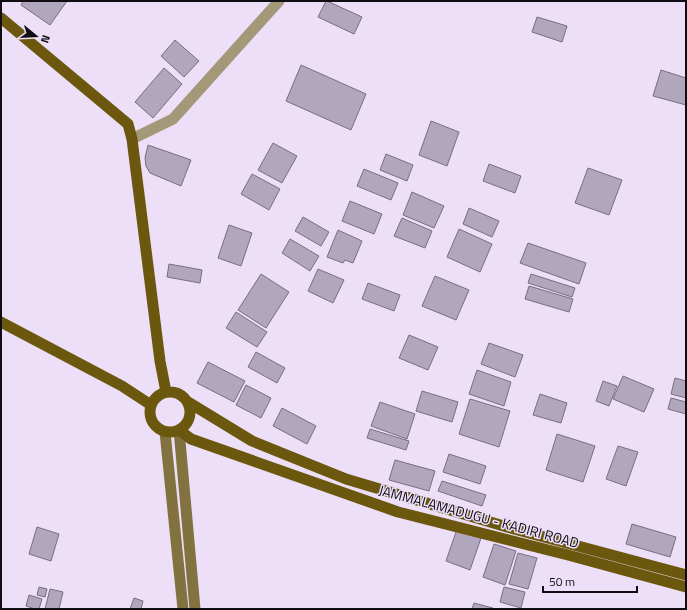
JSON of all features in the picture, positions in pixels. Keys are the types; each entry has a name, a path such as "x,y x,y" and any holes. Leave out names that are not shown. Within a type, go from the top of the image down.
{"main road":[{"path":"1,18 128,124 132,140 160,362 166,392 159,394 151,405 149,412 154,425 166,432 179,430 188,421 190,415 188,402"},
{"path":"1,322 122,386 151,405"},
{"name":"JAMMALAMADUGU - KADIRI ROAD","path":"166,392 179,393 188,402 252,441 346,480 507,527 686,575"},
{"path":"179,430 195,609"},
{"name":"JAMMALAMADUGU - KADIRI ROAD","path":"179,430 191,439 398,512 568,555 686,587"},
{"path":"166,432 183,609"}],"street":[{"path":"132,140 172,119 279,1"}],"building":[{"path":"23,1 67,1 50,25 21,5"},
{"path":"326,1 362,17 354,34 318,17"},
{"path":"537,17 567,26 562,42 532,32"},
{"path":"175,40 199,61 184,77 161,56"},
{"path":"301,65 366,94 351,130 286,101"},
{"path":"164,68 182,84 153,118 135,102"},
{"path":"661,70 686,78 686,105 653,96"},
{"path":"431,121 459,132 447,166 419,155"},
{"path":"273,143 297,156 282,183 258,170"},
{"path":"148,145 191,160 181,186 150,173 146,166 145,158"},
{"path":"386,154 413,165 407,181 380,170"},
{"path":"489,164 521,176 515,193 483,181"},
{"path":"588,168 622,180 609,215 575,203"},
{"path":"364,169 398,183 391,200 357,186"},
{"path":"252,174 280,189 269,210 241,194"},
{"path":"412,192 444,206 434,228 403,215"},
{"path":"350,201 382,214 374,234 342,221"},
{"path":"469,208 499,221 492,237 463,224"},
{"path":"303,217 329,232 321,246 295,231"},
{"path":"402,218 432,231 425,248 394,236"},
{"path":"229,225 252,233 241,266 218,258"},
{"path":"459,229 492,244 480,272 447,257"},
{"path":"338,230 362,241 353,263 345,260 343,263 327,257"},
{"path":"290,239 319,256 310,271 282,253"},
{"path":"528,243 586,263 579,284 520,263"},
{"path":"169,264 202,270 200,283 167,277"},
{"path":"318,269 344,280 333,303 308,291"},
{"path":"261,274 289,292 266,328 238,310"},
{"path":"531,274 575,288 572,297 528,283"},
{"path":"435,276 469,290 456,320 422,306"},
{"path":"368,283 400,295 394,311 362,299"},
{"path":"529,286 573,299 569,312 525,299"},
{"path":"236,312 267,332 257,347 226,328"},
{"path":"409,335 438,347 428,370 399,358"},
{"path":"489,343 523,355 515,377 481,364"},
{"path":"256,352 285,368 277,383 248,367"},
{"path":"208,362 245,381 234,402 197,383"},
{"path":"477,370 511,382 504,406 469,394"},
{"path":"623,376 654,389 644,412 613,399"},
{"path":"675,378 686,381 686,398 671,394"},
{"path":"603,381 617,386 609,406 596,401"},
{"path":"246,385 271,398 261,418 236,405"},
{"path":"422,391 458,402 452,422 416,411"},
{"path":"540,394 567,403 561,423 533,415"},
{"path":"671,398 686,402 686,414 668,409"},
{"path":"470,399 510,411 499,447 459,434"},
{"path":"380,402 415,414 407,439 371,426"},
{"path":"282,408 316,426 307,444 273,426"},
{"path":"370,429 409,441 406,450 367,438"},
{"path":"557,434 595,446 583,482 546,470"},
{"path":"618,446 638,452 626,486 606,479"},
{"path":"449,454 486,466 480,484 443,472"},
{"path":"395,460 435,471 429,491 389,480"},
{"path":"442,481 486,495 482,506 438,491"},
{"path":"632,524 676,537 670,557 626,544"},
{"path":"37,527 59,534 51,561 29,554"},
{"path":"457,529 481,538 470,570 446,561"},
{"path":"494,544 516,551 505,585 483,577"},
{"path":"518,553 537,558 528,589 509,584"},
{"path":"39,587 47,589 45,597 37,595"},
{"path":"504,587 525,592 521,608 500,602"},
{"path":"50,589 63,592 59,609 45,609"},
{"path":"29,595 42,599 39,609 26,606"},
{"path":"134,598 143,601 141,609 130,609"},
{"path":"474,603 493,608 493,609 472,609"}]}
